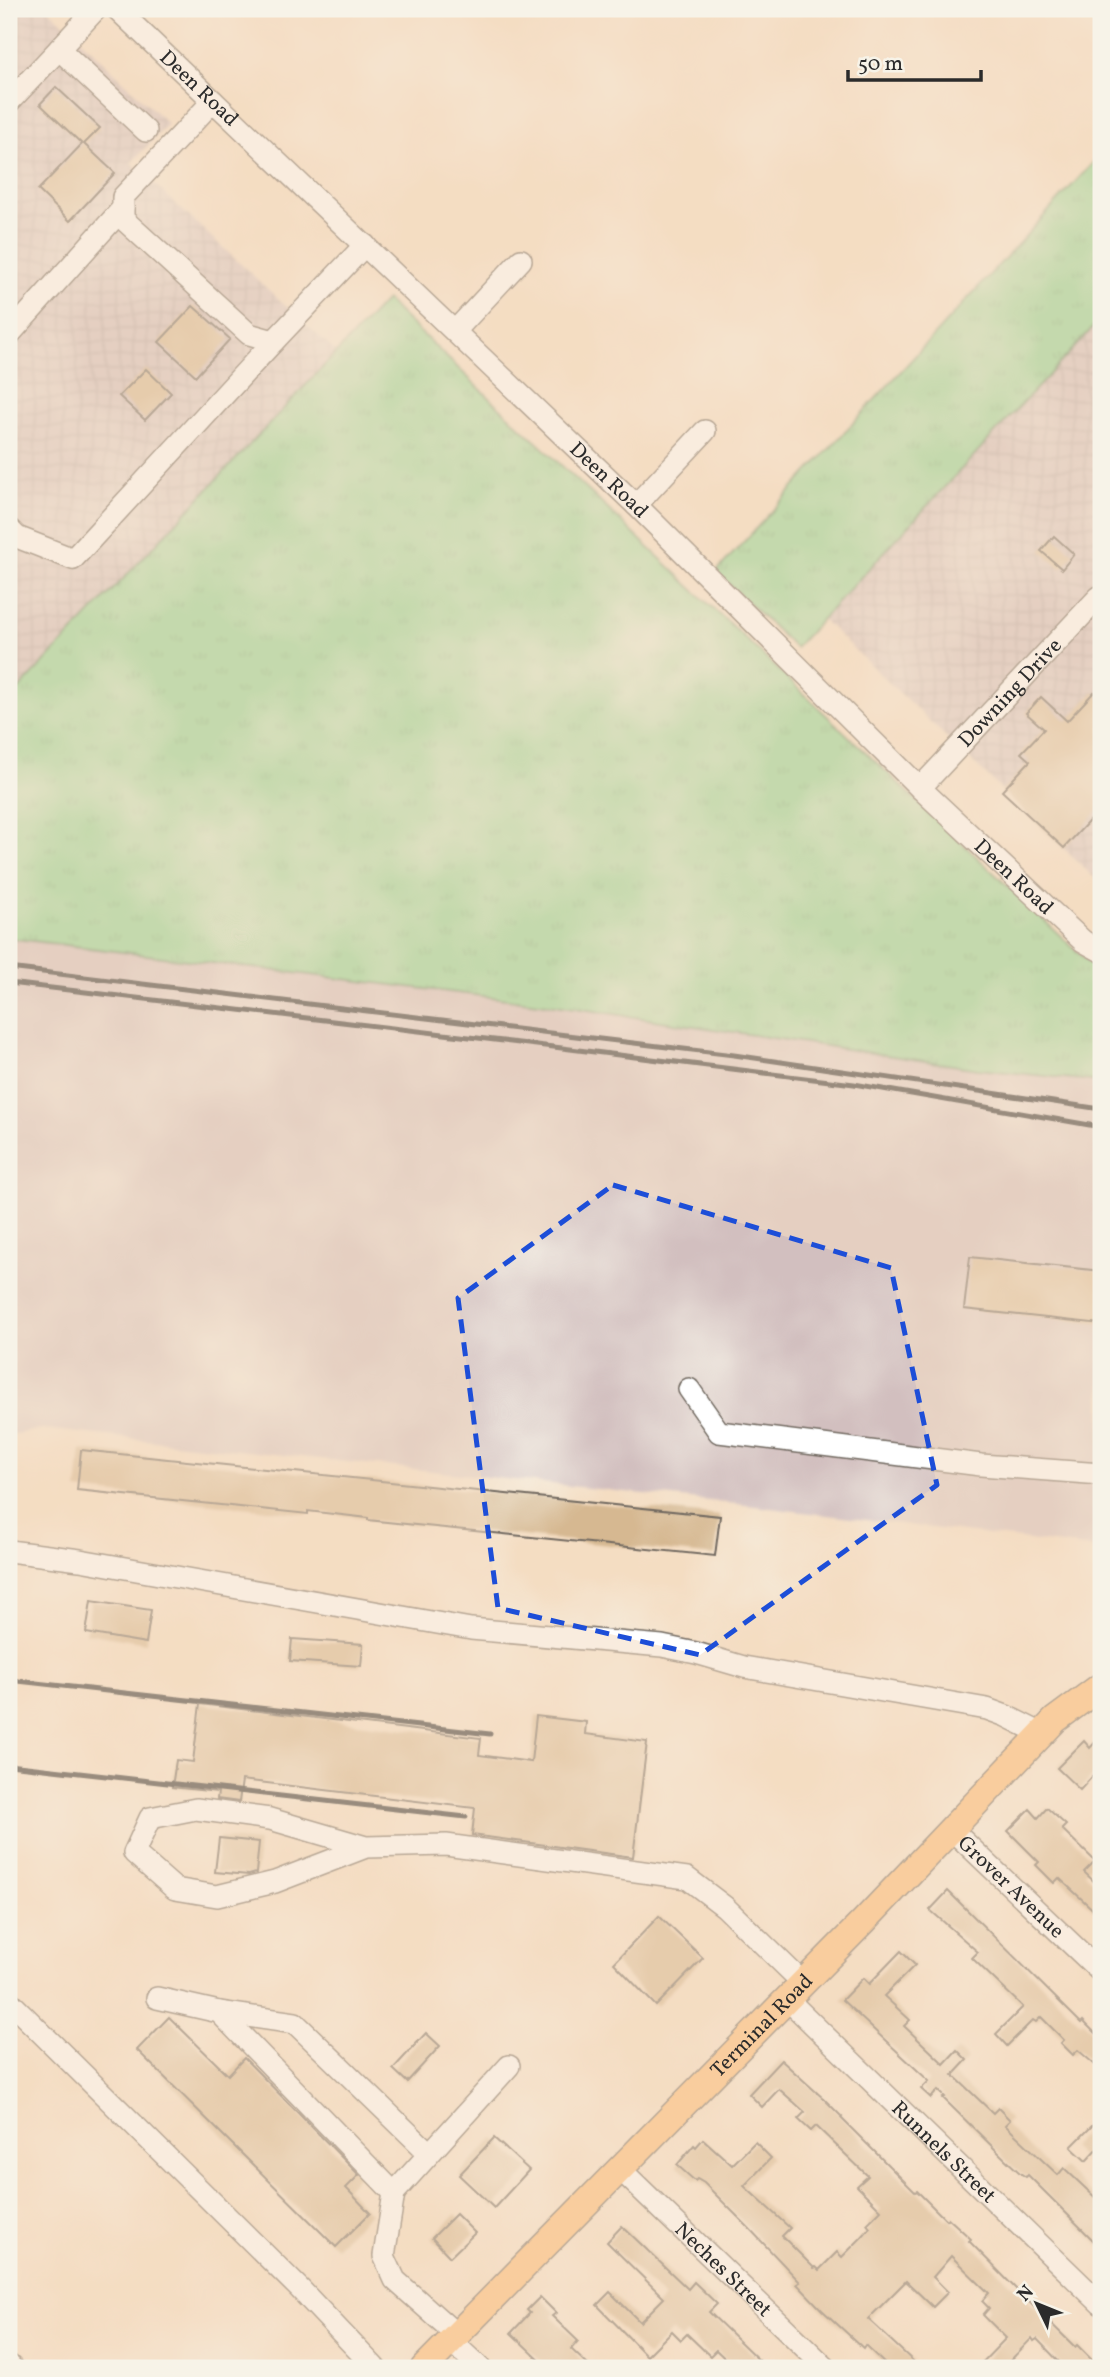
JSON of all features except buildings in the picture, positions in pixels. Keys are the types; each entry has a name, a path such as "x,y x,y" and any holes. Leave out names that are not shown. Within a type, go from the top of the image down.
{"main road":[{"name":"Terminal Road","path":"425,2368 953,1829 1055,1720 1101,1686"}],"street":[{"path":"9,102 96,9"},
{"name":"Deen Road","path":"117,9 636,505 920,788 1083,941 1101,951"},
{"path":"58,49 146,131"},
{"path":"213,101 123,197 123,219 249,334 274,341"},
{"path":"9,335 123,208"},
{"path":"9,529 17,537 73,559 365,245"},
{"path":"455,331 522,260"},
{"path":"636,505 705,431"},
{"name":"Downing Drive","path":"920,788 1100,598"},
{"path":"689,1388 719,1432 981,1465 1101,1474"},
{"path":"9,1551 80,1560 471,1629 662,1646 744,1667 987,1709 1042,1734"},
{"path":"196,1810 270,1819 366,1847 275,1882 217,1896 175,1889 134,1853 150,1818 196,1810"},
{"name":"Grover Avenue","path":"953,1829 1101,1972"},
{"name":"Runnels Street","path":"366,1847 446,1845 687,1878 725,1907 795,1991 1101,2304"},
{"path":"157,1998 219,2012 295,2023 429,2153"},
{"path":"9,2001 300,2289 375,2368"},
{"path":"219,2012 394,2193"},
{"path":"480,2368 396,2280 384,2256 394,2193 509,2066"},
{"name":"Neches Street","path":"620,2169 826,2368"}],"highlighted area":[{"path":"613,1185 891,1268 937,1485 700,1655 498,1608 458,1298"}],"shaded area":[{"path":"9,9 49,9 168,124 131,163 336,352 9,700"},
{"path":"1101,319 1101,884 822,619"},
{"path":"9,938 555,1005 978,1069 1101,1082 1101,1549 746,1505 43,1429 9,1435"}],"green space":[{"path":"1101,154 1101,319 795,648 716,572"},
{"path":"386,300 1101,974 1101,1082 978,1069 555,1005 9,938 9,700"}],"railway":[{"path":"9,968 734,1055 1101,1109"},
{"path":"9,983 854,1084 1101,1127"},
{"path":"9,1680 490,1734"},
{"path":"9,1765 466,1817"}]}
